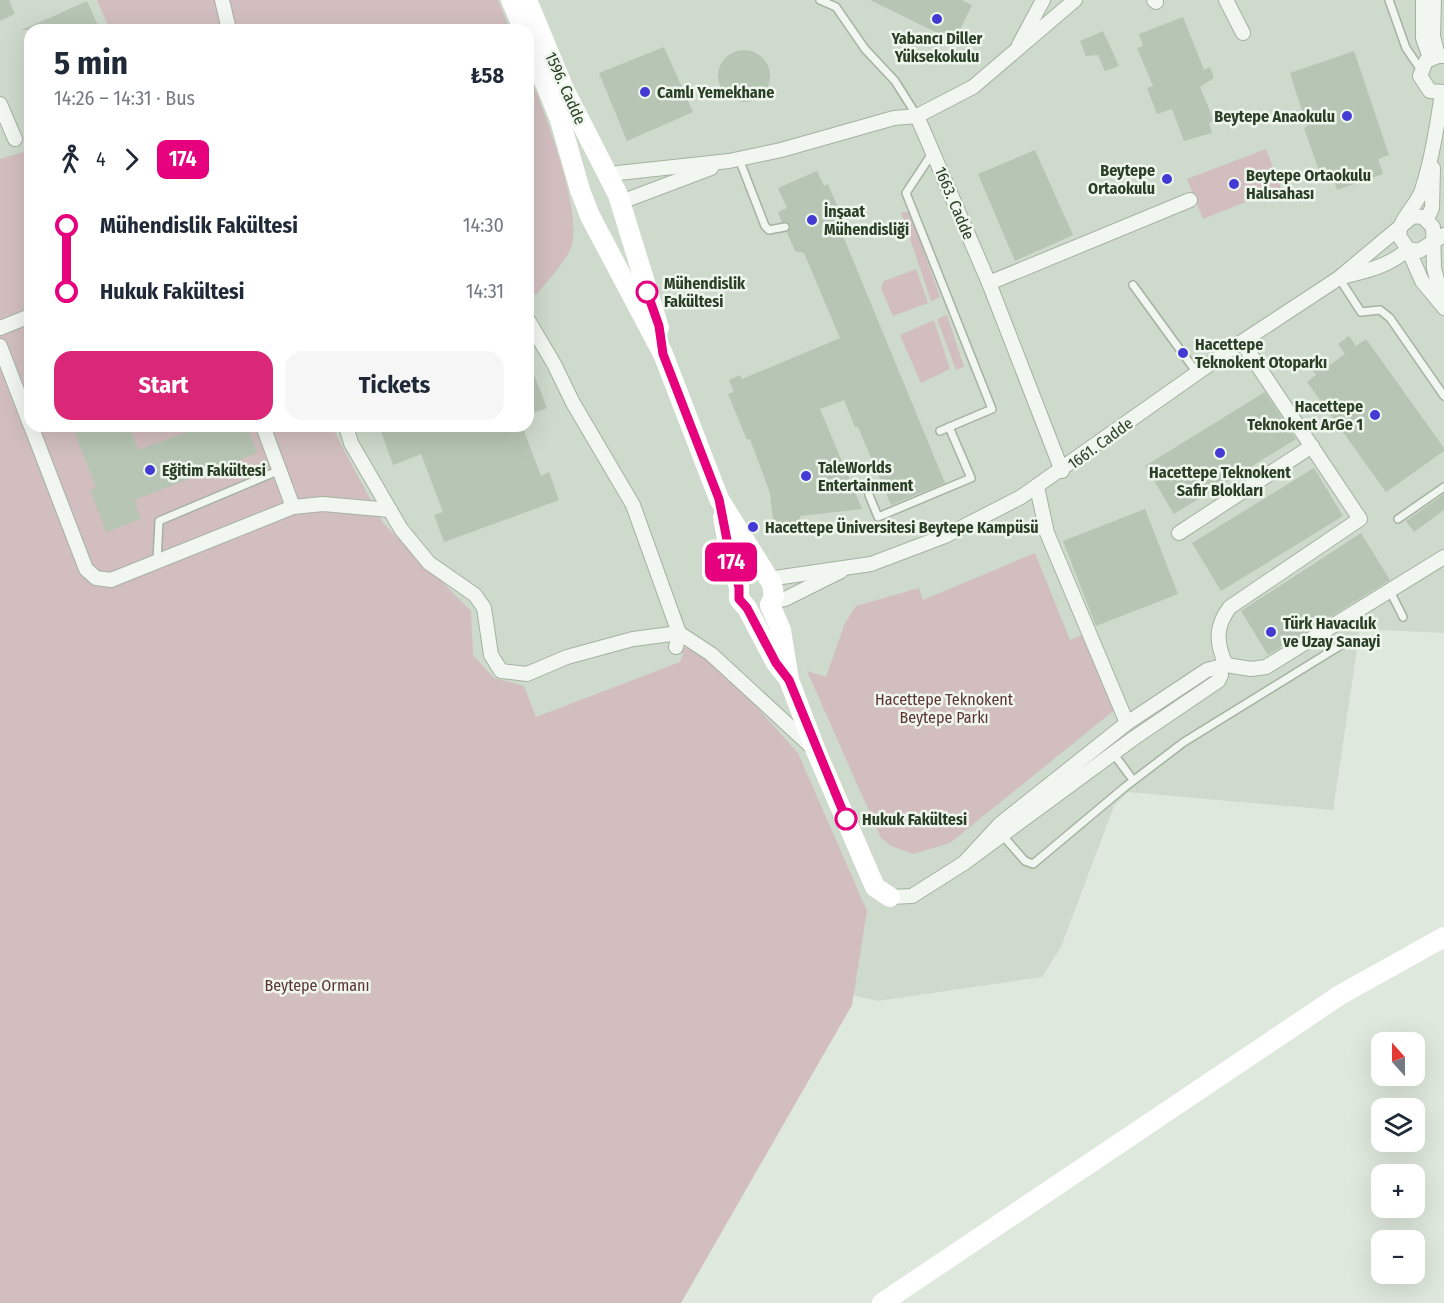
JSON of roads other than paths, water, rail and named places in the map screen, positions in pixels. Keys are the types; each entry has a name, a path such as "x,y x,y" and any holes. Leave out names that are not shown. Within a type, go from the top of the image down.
{"street":[{"path":"222,0 228,24"},
{"path":"511,0 521,24"},
{"name":"1596. Cadde","path":"527,0 569,99 609,174 621,202 659,326 663,354"},
{"path":"1015,52 1042,0"},
{"path":"587,209 604,210 734,160 894,118 918,116 973,87 1075,0"},
{"path":"1226,0 1243,33"},
{"path":"1423,0 1423,38 1437,57"},
{"path":"1434,0 1433,36 1437,57"},
{"name":"1596. Cadde","path":"534,56 560,120 587,209 663,354"},
{"path":"1433,150 1432,208 1427,219 1434,227 1438,238 1434,268 1444,308 1422,281 1408,249 1401,241 1401,226 1421,193 1433,150 1443,93 1425,87 1421,70 1437,57"},
{"path":"1,109 15,139"},
{"name":"1663. Cadde","path":"918,116 989,283 1062,471"},
{"path":"578,183 609,174 734,160"},
{"path":"989,283 1190,200"},
{"name":"1661. Cadde","path":"768,579 871,564 945,536 1037,487 1197,373 1339,278 1413,216 1427,219 1444,212"},
{"name":"1661. Cadde","path":"1339,278 1371,270 1399,258 1408,249 1424,249 1438,238"},
{"path":"0,328 24,318"},
{"path":"534,330 573,403 633,505 680,633 711,654 816,751"},
{"path":"719,499 774,590 771,603 781,630 789,680 816,751 875,887 890,897 912,896 1003,836 1113,753 1218,681 1223,666 1218,640 1221,619 1230,607 1360,519 1242,342"},
{"path":"0,346 24,409"},
{"path":"663,354 719,499 732,566 739,587 739,599 747,608 776,663 789,680"},
{"path":"33,432 86,569 96,578 111,580 293,507 323,504 390,510"},
{"path":"265,432 293,507"},
{"path":"348,432 351,443 401,529 429,563 475,595 484,608 490,655 501,671 527,674 567,657 633,639 680,633"},
{"path":"1179,533 1311,446"},
{"path":"1037,487 1047,532 1127,723"},
{"path":"964,863 1000,824 1127,723 1207,670 1223,666 1251,669 1266,667 1444,557"},
{"name":"1661. Cadde","path":"771,603 785,599 842,570"},
{"path":"739,587 752,576 768,579"},
{"path":"747,608 759,610 771,603"},
{"path":"676,647 680,633"},
{"path":"882,1303 1340,995 1444,938"}],"lane":[{"path":"820,0 836,7 865,49 895,81 918,116"},
{"path":"1389,0 1406,48 1421,70"},
{"path":"933,152 906,193 992,410 940,431"},
{"path":"734,160 765,226 769,230 785,227"},
{"path":"1339,278 1361,312 1380,310 1390,318 1444,396"},
{"path":"1133,285 1197,373"},
{"path":"869,495 878,517 971,478 949,427"},
{"path":"157,561 159,521 280,470"},
{"path":"1398,519 1444,488"},
{"path":"1390,591 1403,617"},
{"path":"1003,836 1026,863 1034,864 1133,780 1184,742 1346,642"},
{"path":"1113,753 1133,780"}],"place":[{"name":"Yabancı Diller Yüksekokulu","path":"937,19"},
{"name":"Camlı Yemekhane","path":"645,92"},
{"name":"Beytepe Anaokulu","path":"1347,116"},
{"name":"Beytepe Ortaokulu","path":"1167,179"},
{"name":"Beytepe Ortaokulu Halısahası","path":"1234,184"},
{"name":"İnşaat Mühendisliği","path":"812,220"},
{"name":"Mühendislik Fakültesi","path":"647,292"},
{"name":"Hacettepe Teknokent Otoparkı","path":"1183,353"},
{"name":"Hacettepe Teknokent ArGe 1","path":"1375,415"},
{"name":"Hacettepe Teknokent Safir Blokları","path":"1220,453"},
{"name":"Eğitim Fakültesi","path":"150,470"},
{"name":"TaleWorlds Entertainment","path":"806,476"},
{"name":"Hacettepe Üniversitesi Beytepe Kampüsü","path":"753,527"},
{"name":"Türk Havacılık ve Uzay Sanayi","path":"1271,632"},
{"name":"Hukuk Fakültesi","path":"846,819"}],"park label":[{"name":"Hacettepe Teknokent Beytepe Parkı","path":"944,708"},
{"name":"Beytepe Ormanı","path":"317,985"}]}
